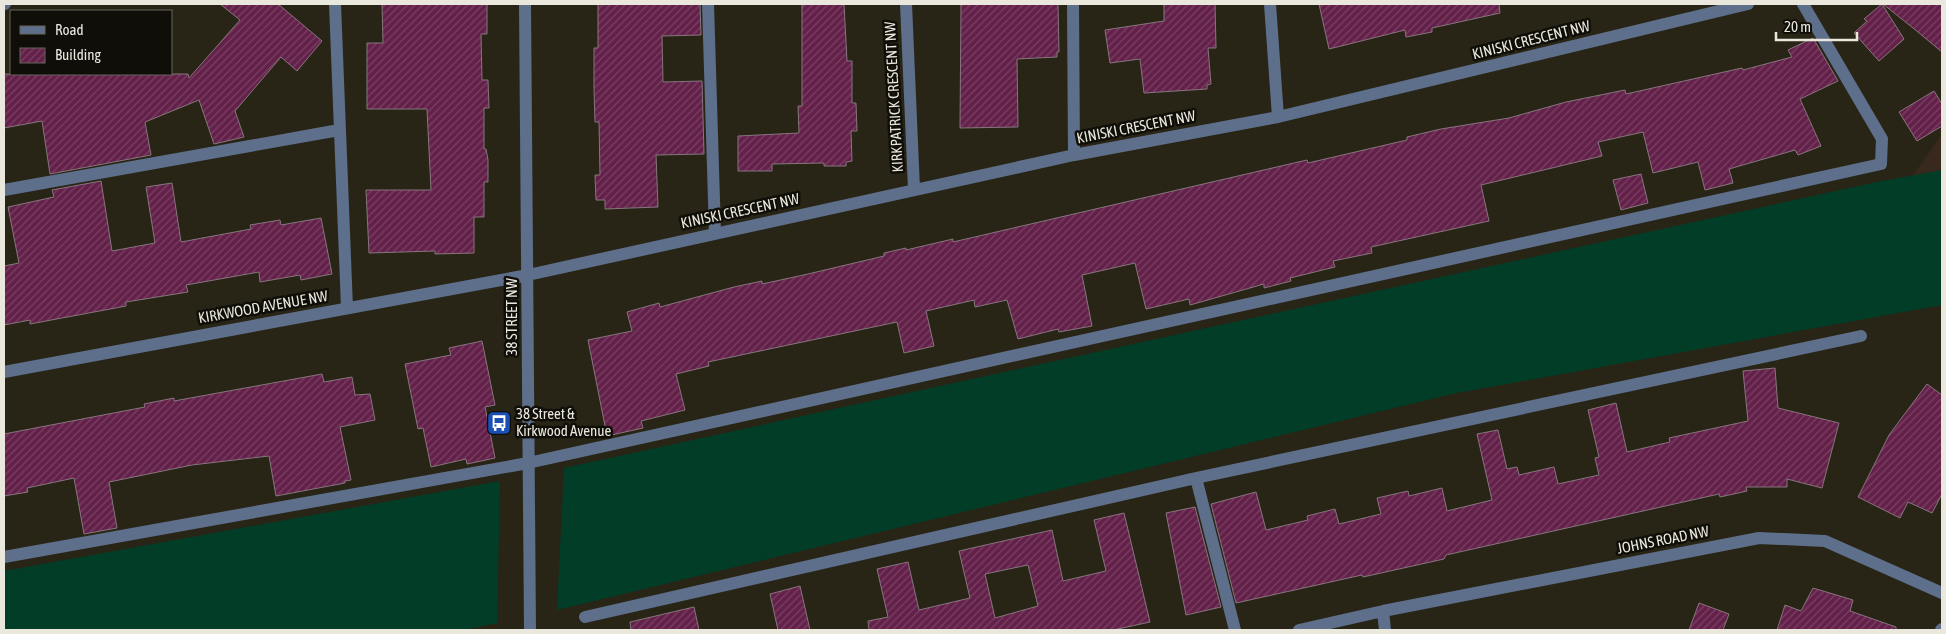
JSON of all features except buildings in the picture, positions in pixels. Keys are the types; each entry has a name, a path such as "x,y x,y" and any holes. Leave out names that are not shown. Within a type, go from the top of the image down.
{"street":[{"path":"335,4 347,308"},
{"name":"38 STREET NW","path":"525,4 530,630"},
{"path":"708,4 715,234"},
{"name":"KIRKPATRICK CRESCENT NW","path":"906,4 914,190"},
{"path":"1073,4 1074,155"},
{"path":"1270,4 1278,117"},
{"name":"KINISKI CRESCENT NW","path":"528,275 1074,155 1278,117 1748,4"},
{"path":"4,557 528,463 1881,164 1882,139 1802,4"},
{"path":"4,190 339,130"},
{"name":"KIRKWOOD AVENUE NW","path":"4,372 528,275"},
{"path":"585,617 1196,478 1861,336"},
{"path":"1196,478 1235,630"},
{"name":"JOHNS ROAD NW","path":"1299,630 1383,611 1760,538 1826,542 1942,593"},
{"path":"1383,611 1385,630"}],"shaded area":[{"path":"1942,134 1942,170 1912,177"}],"green space":[{"path":"1942,170 1942,305 1452,394 557,610 564,468 1877,182"},
{"path":"500,481 497,623 464,630 4,630 4,571"}],"place":[{"name":"38 Street & Kirkwood Avenue","path":"499,423"}]}
